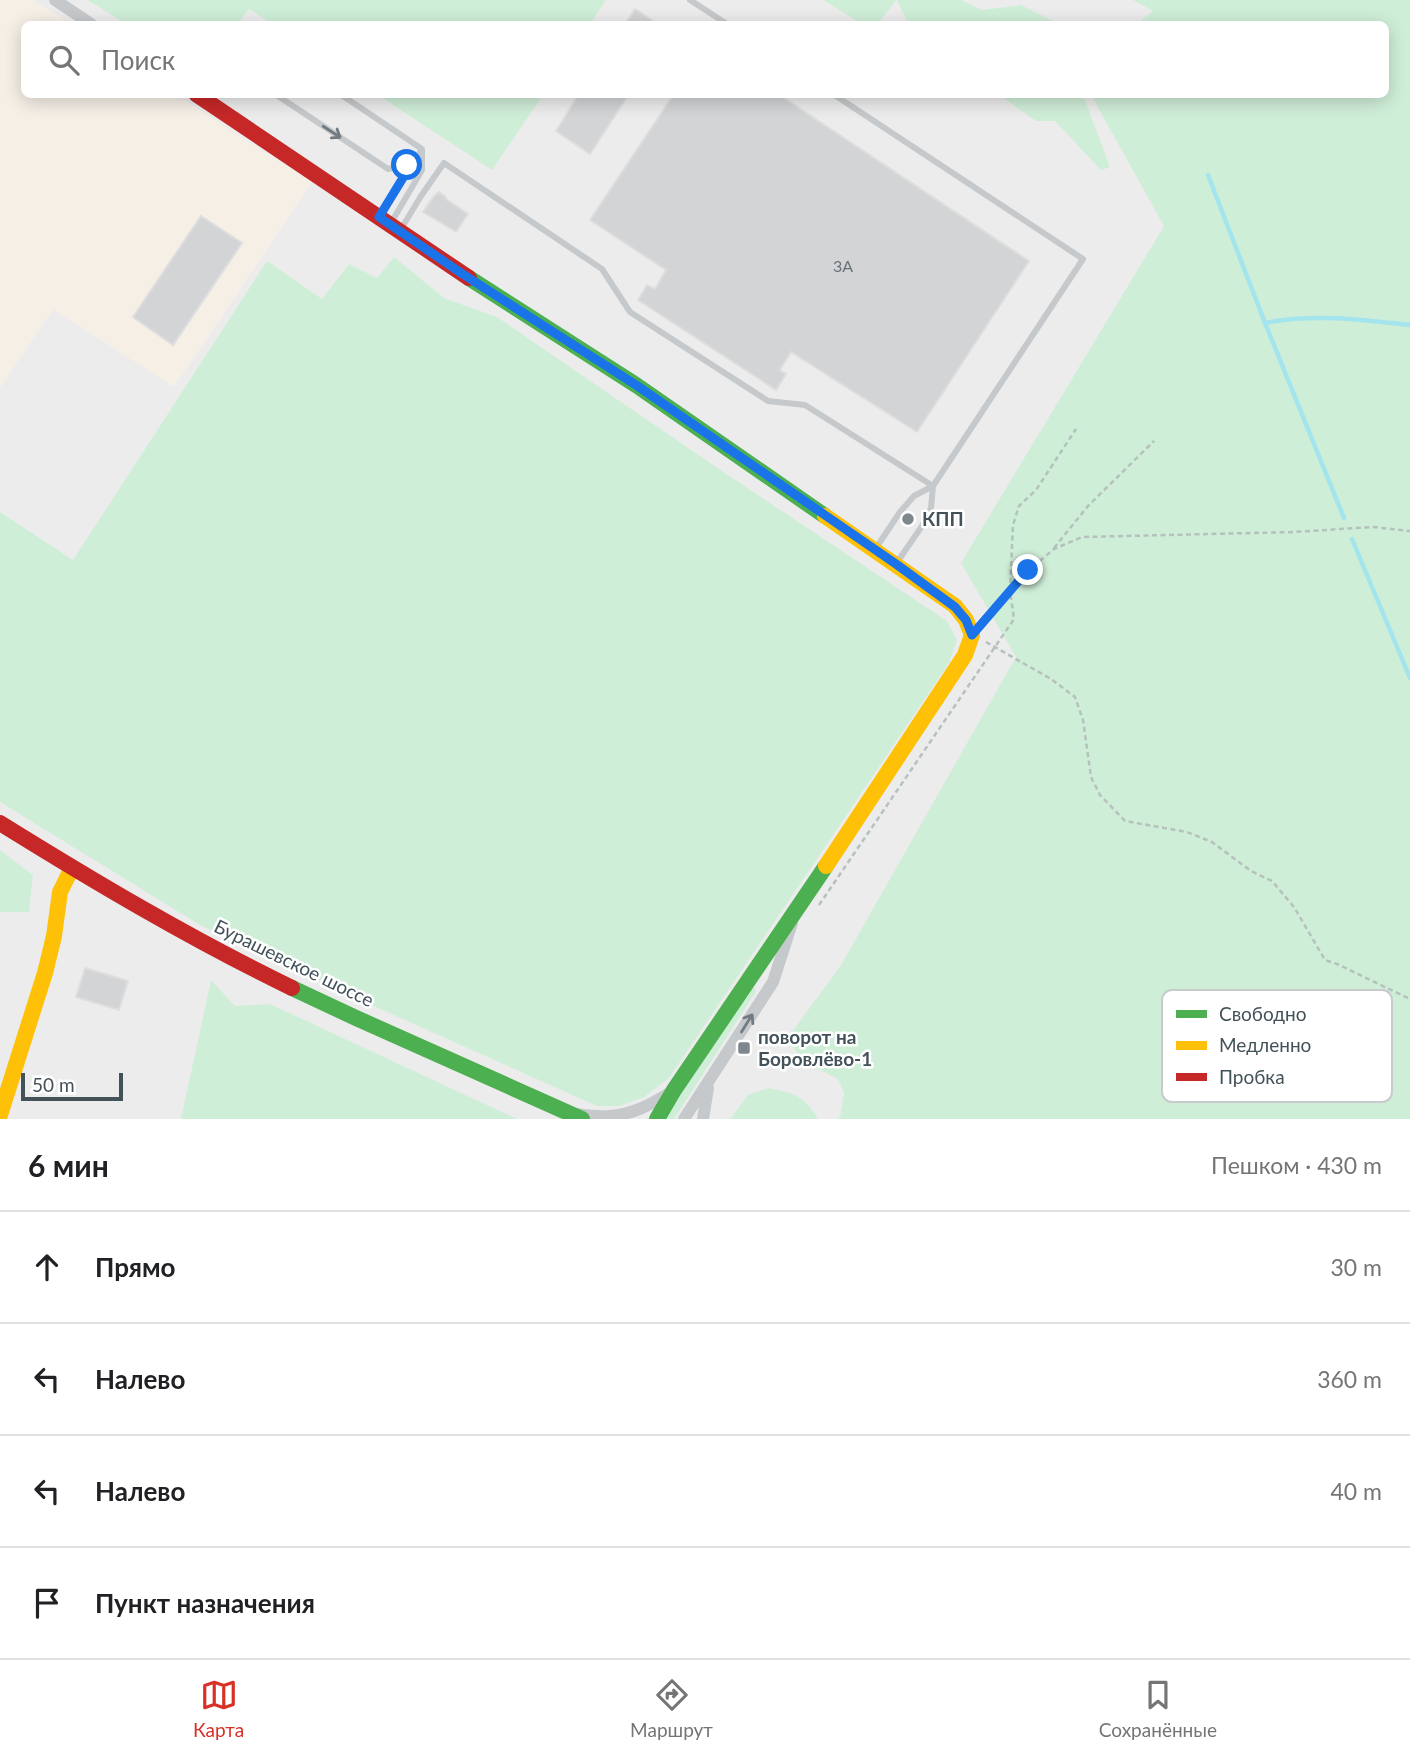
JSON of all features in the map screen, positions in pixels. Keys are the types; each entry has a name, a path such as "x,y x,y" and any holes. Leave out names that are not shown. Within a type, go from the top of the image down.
{"street":[{"path":"55,0 86,21"},
{"path":"202,98 461,273 636,385 896,564 955,607 966,620 972,635 965,655 657,1119"},
{"name":"Бурашевское шоссе","path":"0,823 138,907 274,979 576,1116"},
{"path":"0,1115 45,973 54,936 60,892 72,868"},
{"path":"684,1119 773,982 797,909"},
{"path":"703,1119 710,1080"},
{"path":"576,1116 621,1114 646,1107 674,1090"}],"lane":[{"path":"690,0 722,21"},
{"path":"281,98 388,169 407,165 409,168"},
{"path":"346,98 422,149"},
{"path":"839,98 1083,259 933,486 926,517 896,564"},
{"path":"390,224 422,170 422,149"},
{"path":"390,224 409,168 422,149"},
{"path":"390,224 421,196 444,163 602,270 630,312 768,401 805,405 933,486"},
{"path":"874,550 914,496 933,486"}],"path":[{"path":"1154,440 1088,506 1054,549 1028,570 972,635 1051,679 1075,697 1083,720 1091,777 1100,796 1125,821 1186,832 1212,842 1251,871 1272,881 1294,906 1325,960 1391,990"},
{"path":"1054,549 1082,537 1294,532 1372,527 1410,531"},
{"path":"1392,990 1410,999"}],"shaded area":[{"path":"0,0 32,0 67,21 21,21 21,98 181,98 312,182 174,387 53,309 0,388"}],"green space":[{"path":"88,0 606,0 592,21 268,21 249,9 240,21 121,21"},
{"path":"824,0 896,0 880,21 856,21"},
{"path":"897,0 961,0 982,10 1021,5 1053,21 907,21"},
{"path":"1133,0 1410,0 1410,1119 837,1119 840,1117 844,1093 838,1079 814,1067 796,1052 789,1036 841,965 1016,657 961,563 1164,226 1093,98 1389,98 1389,21 1140,21 1153,11"},
{"path":"383,98 541,98 492,170"},
{"path":"1003,98 1084,98 1110,167 1101,170 1055,121 1036,121"},
{"path":"394,257 444,298 497,317 947,621 957,640 949,663 669,1078 644,1097 619,1106 597,1106 200,925 0,802 0,512 73,560 267,261 322,299 349,264 377,278"},
{"path":"0,850 33,875 29,912 0,912"},
{"path":"211,980 235,1006 270,1004 517,1119 181,1119"},
{"path":"752,987 756,990 755,993 674,1119 663,1119"},
{"path":"768,1088 798,1096 818,1119 730,1119 748,1095"}],"building":[{"path":"635,9 653,21 627,21"},
{"path":"577,98 626,98 590,154 556,131"},
{"path":"671,98 784,98 1029,261 917,432 791,352 780,370 786,374 776,390 638,300 647,285 655,289 666,270 590,220"},
{"path":"439,192 468,214 456,232 423,212"},
{"path":"201,216 242,243 173,345 133,317"},
{"path":"85,968 128,981 119,1010 76,997"}],"waterway":[{"path":"1208,175 1344,518"},
{"path":"1265,323 1319,318 1410,325"},
{"path":"1352,539 1410,678"}],"traffic: fast":[{"path":"469,278 636,385 825,516"},
{"path":"657,1119 826,866"},
{"path":"292,988 582,1119"}],"traffic: slow":[{"path":"825,516 955,606 966,620 972,635 965,655 826,866"},
{"path":"0,1115 45,973 54,936 60,892 72,868"}],"traffic: jam":[{"path":"202,98 469,278"},
{"path":"0,823 144,909 292,988"}],"place":[{"name":"КПП","path":"908,519"},
{"name":"поворот на Боровлёво-1","path":"744,1048"}],"route":[{"path":"407,165 409,168 379,217 636,385 896,564 955,607 966,620 972,635 1028,570"}]}
